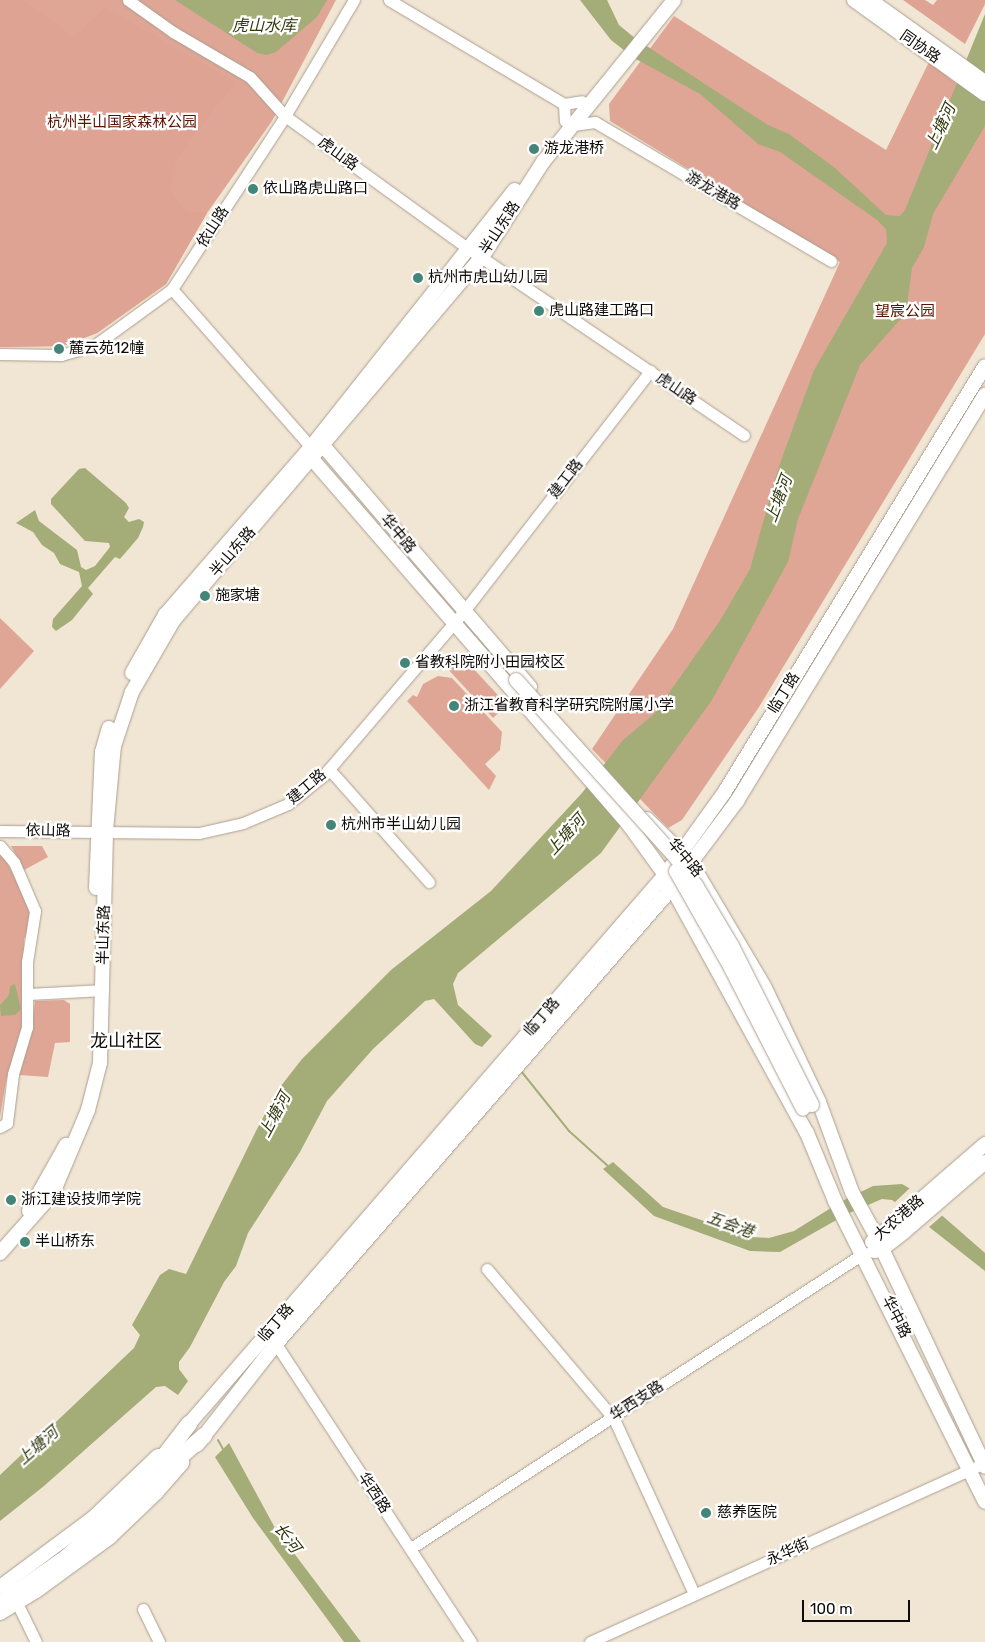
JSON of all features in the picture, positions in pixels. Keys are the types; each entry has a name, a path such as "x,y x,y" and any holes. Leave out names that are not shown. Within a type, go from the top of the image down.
{"highway":[{"path":"0,1604 67,1557 165,1467 189,1424"},
{"path":"0,1597 62,1553 204,1436"}],"main road":[{"name":"半山东路","path":"650,24 664,0"},
{"name":"半山东路","path":"316,451 469,249 569,123 650,24 674,0"},
{"name":"同协路","path":"854,0 985,82"},
{"name":"同协路","path":"870,0 949,61 985,94"},
{"name":"半山东路","path":"0,1253 53,1194 75,1147 100,1063 102,752 113,714 144,649 165,615 316,451 482,257 569,123"},
{"name":"临丁路","path":"0,1587 93,1518 189,1424 665,875 724,793 985,366"},
{"name":"临丁路","path":"0,1613 110,1537 156,1493 204,1436 276,1344 672,888 690,861 737,801 985,396"},
{"name":"华中路","path":"316,451 476,635 640,812 682,849 690,861 764,986 820,1102 827,1127 852,1192 876,1236 984,1464"},
{"name":"华中路","path":"476,635 672,865 808,1107 827,1127"},
{"name":"华中路","path":"476,635 590,779 630,825 665,875 807,1133 835,1201 864,1253 985,1502"},
{"name":"半山东路","path":"0,1243 33,1207 76,1122 93,1055 100,990"},
{"name":"华中路","path":"807,1133 808,1107"},
{"name":"大农港路","path":"864,1253 881,1250 904,1232 985,1144"},
{"name":"大农港路","path":"864,1253 876,1236 892,1223 985,1162"}],"street":[{"name":"虎山路","path":"128,0 173,32 250,77 285,116 469,249 744,435"},
{"name":"依山路","path":"0,354 61,355 95,345 172,289 285,116 354,0"},
{"path":"389,0 564,104 589,99 595,122 569,123 564,104"},
{"name":"游龙港路","path":"595,122 831,260"},
{"name":"华中路","path":"172,289 316,451"},
{"name":"建工路","path":"101,831 199,833 243,823 288,804 329,769 459,616 650,371"},
{"path":"329,769 429,882"},
{"name":"依山路","path":"0,831 101,831"},
{"path":"0,846 8,852 33,902 33,938 27,962 29,994 27,1027 13,1074 7,1123 0,1127"},
{"path":"29,994 100,990"},
{"name":"华西支路","path":"410,1548 864,1253"},
{"path":"487,1269 612,1417 694,1594"},
{"name":"华西路","path":"276,1344 471,1642"},
{"name":"永华街","path":"590,1642 984,1464"},
{"path":"17,1603 36,1642"},
{"path":"143,1609 159,1642"}],"green space":[{"name":"杭州半山国家森林公园","path":"0,0 336,0 272,121 207,213 166,284 97,333 63,346 0,347"},
{"name":"杭州半山国家森林公园","path":"0,0 23,0 74,37 105,7 235,82 176,160 170,190 187,212 207,213 166,284 97,333 63,346 0,347"},
{"path":"903,0 925,0 933,5 937,0 985,0 985,4 965,44"},
{"name":"望宸公园","path":"674,16 886,150 929,62 985,106 985,334 759,707 682,820 668,828 592,749 673,629 840,262 610,121 609,104"},
{"path":"0,618 34,651 0,689"},
{"path":"459,653 507,705 493,718 445,666"},
{"path":"438,676 452,678 502,732 500,750 485,764 496,776 489,790 407,701 413,695 417,697 423,684"},
{"path":"11,846 42,846 48,857 24,870"},
{"path":"0,851 27,897 32,920 24,939 22,1030 6,1081 0,1117"},
{"path":"64,1000 70,1004 70,1042 55,1043 48,1077 19,1075 31,1031 35,1001"}],"water":[{"name":"虎山水库","path":"175,0 327,0 317,17 276,52 266,55 257,53"},
{"name":"上塘河","path":"580,0 607,0 619,25 636,39 768,125 789,134 835,168 886,215 900,216 905,210 985,14 985,126 933,214 924,247 912,268 906,313 860,365 798,519 788,562 712,700 601,853 458,973 453,984 458,1005 492,1036 482,1047 475,1044 434,999 425,1001 373,1049 327,1101 300,1152 248,1233 236,1266 224,1282 190,1347 179,1362 179,1369 188,1381 178,1395 165,1386 156,1387 44,1486 0,1521 0,1475 134,1348 140,1335 132,1325 160,1275 169,1269 186,1274 277,1091 302,1059 391,970 491,891 582,793 623,740 654,714 721,619 750,569 778,469 814,370 887,243 886,229 877,220 780,152 758,144 700,94 634,58 611,40"},
{"path":"85,468 126,503 129,508 124,517 129,522 139,519 144,522 138,538 120,559 115,557 88,588 93,594 72,620 56,631 52,627 53,619 82,586 79,572 60,564 54,553 42,545 33,532 16,523 35,510 39,521 77,550 81,567 86,570 95,566 110,547 109,543 85,541 51,504 51,499 79,469"},
{"path":"15,984 21,1009 15,1015 1,1016 0,1005 9,995 10,986"},
{"path":"613,1162 663,1207 751,1237 769,1238 794,1231 842,1201 873,1186 902,1184 914,1191 985,1253 985,1271 892,1200 882,1199 847,1214 780,1252 750,1251 654,1216 603,1169"},
{"path":"229,1443 275,1528 361,1642 344,1642 253,1518 215,1457"}],"pier":[{"path":"912,1186 945,1213 928,1228 893,1204"}],"waterway":[{"name":"五会港","path":"521,1071 569,1131 608,1166"},
{"name":"长河","path":"218,1440 224,1451"}],"place":[{"name":"游龙港桥","path":"534,149"},
{"name":"依山路虎山路口","path":"253,189"},
{"name":"杭州市虎山幼儿园","path":"418,278"},
{"name":"虎山路建工路口","path":"539,311"},
{"name":"麓云苑12幢","path":"59,349"},
{"name":"施家塘","path":"205,596"},
{"name":"省教科院附小田园校区","path":"405,663"},
{"name":"浙江省教育科学研究院附属小学","path":"454,706"},
{"name":"杭州市半山幼儿园","path":"331,825"},
{"name":"浙江建设技师学院","path":"11,1200"},
{"name":"半山桥东","path":"25,1242"},
{"name":"慈养医院","path":"706,1513"}],"district":[{"name":"龙山社区","path":"126,1041"}]}
